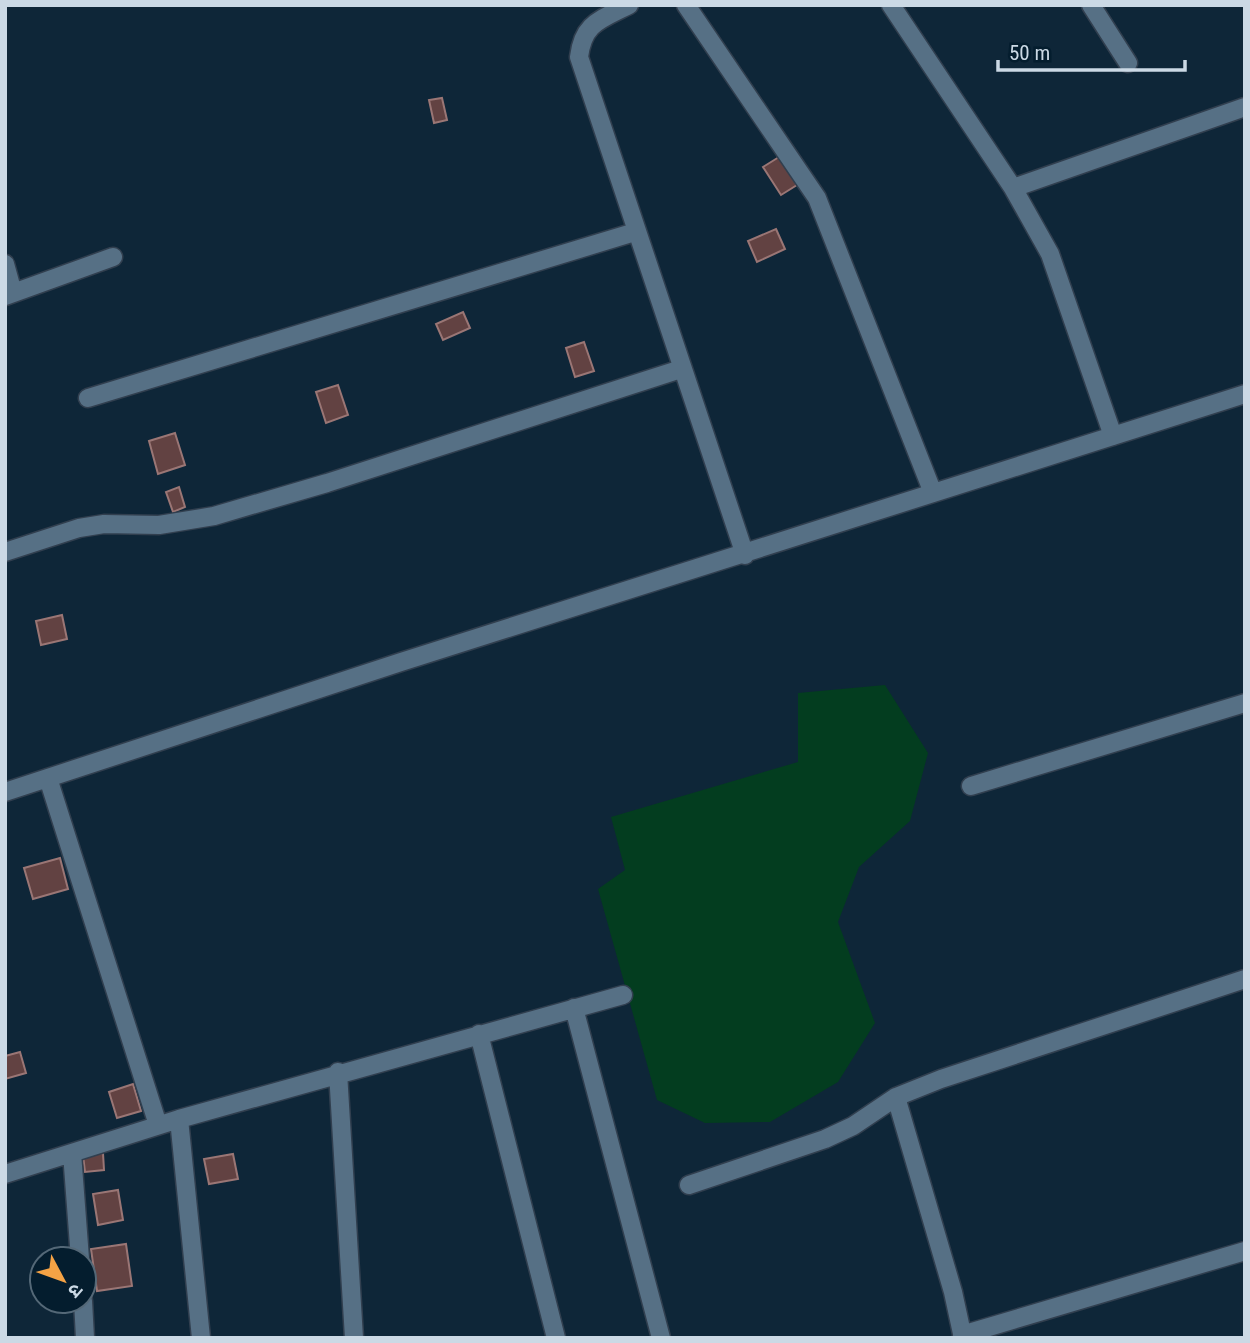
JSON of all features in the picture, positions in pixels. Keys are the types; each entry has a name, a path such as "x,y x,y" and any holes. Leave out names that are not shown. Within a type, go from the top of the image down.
{"street":[{"path":"629,5 594,23 581,38 579,57 635,232 745,555"},
{"path":"686,5 817,198 933,493"},
{"path":"891,5 1013,188 1050,254 1113,436"},
{"path":"1091,5 1128,62"},
{"path":"1013,188 1245,107"},
{"path":"88,398 635,232"},
{"path":"5,264 9,295 113,257"},
{"path":"5,552 79,528 104,524 171,524 214,516 327,483 681,369"},
{"path":"5,792 1245,394"},
{"path":"971,786 1245,703"},
{"path":"48,778 158,1125"},
{"path":"689,1185 825,1139 864,1120 897,1097 987,1062 1245,979"},
{"path":"5,1174 338,1072 623,995"},
{"path":"574,1008 661,1338"},
{"path":"479,1034 556,1338"},
{"path":"338,1072 354,1338"},
{"path":"897,1097 962,1337 1245,1251"},
{"path":"179,1119 201,1338"},
{"path":"72,1153 79,1245"},
{"path":"84,1315 85,1338"}],"green space":[{"path":"885,685 928,753 910,821 859,867 838,922 875,1023 838,1082 770,1122 705,1123 657,1100 598,889 625,870 611,817 798,762 798,693"}],"building":[{"path":"442,98 447,120 434,123 429,100"},
{"path":"779,157 797,185 781,195 763,167"},
{"path":"776,229 785,249 757,262 748,241"},
{"path":"463,312 470,328 443,340 436,324"},
{"path":"584,342 594,371 575,377 566,348"},
{"path":"338,385 348,415 326,423 316,392"},
{"path":"175,433 185,465 158,474 149,441"},
{"path":"179,487 185,507 173,512 166,492"},
{"path":"62,615 67,639 41,645 36,621"},
{"path":"60,858 68,889 33,899 24,868"},
{"path":"20,1052 26,1073 5,1079 5,1056"},
{"path":"133,1084 141,1111 117,1118 109,1092"},
{"path":"103,1153 104,1170 85,1172 83,1155"},
{"path":"233,1154 238,1179 209,1184 204,1159"},
{"path":"118,1190 123,1220 98,1225 93,1194"},
{"path":"126,1244 132,1286 98,1291 98,1248"}]}
